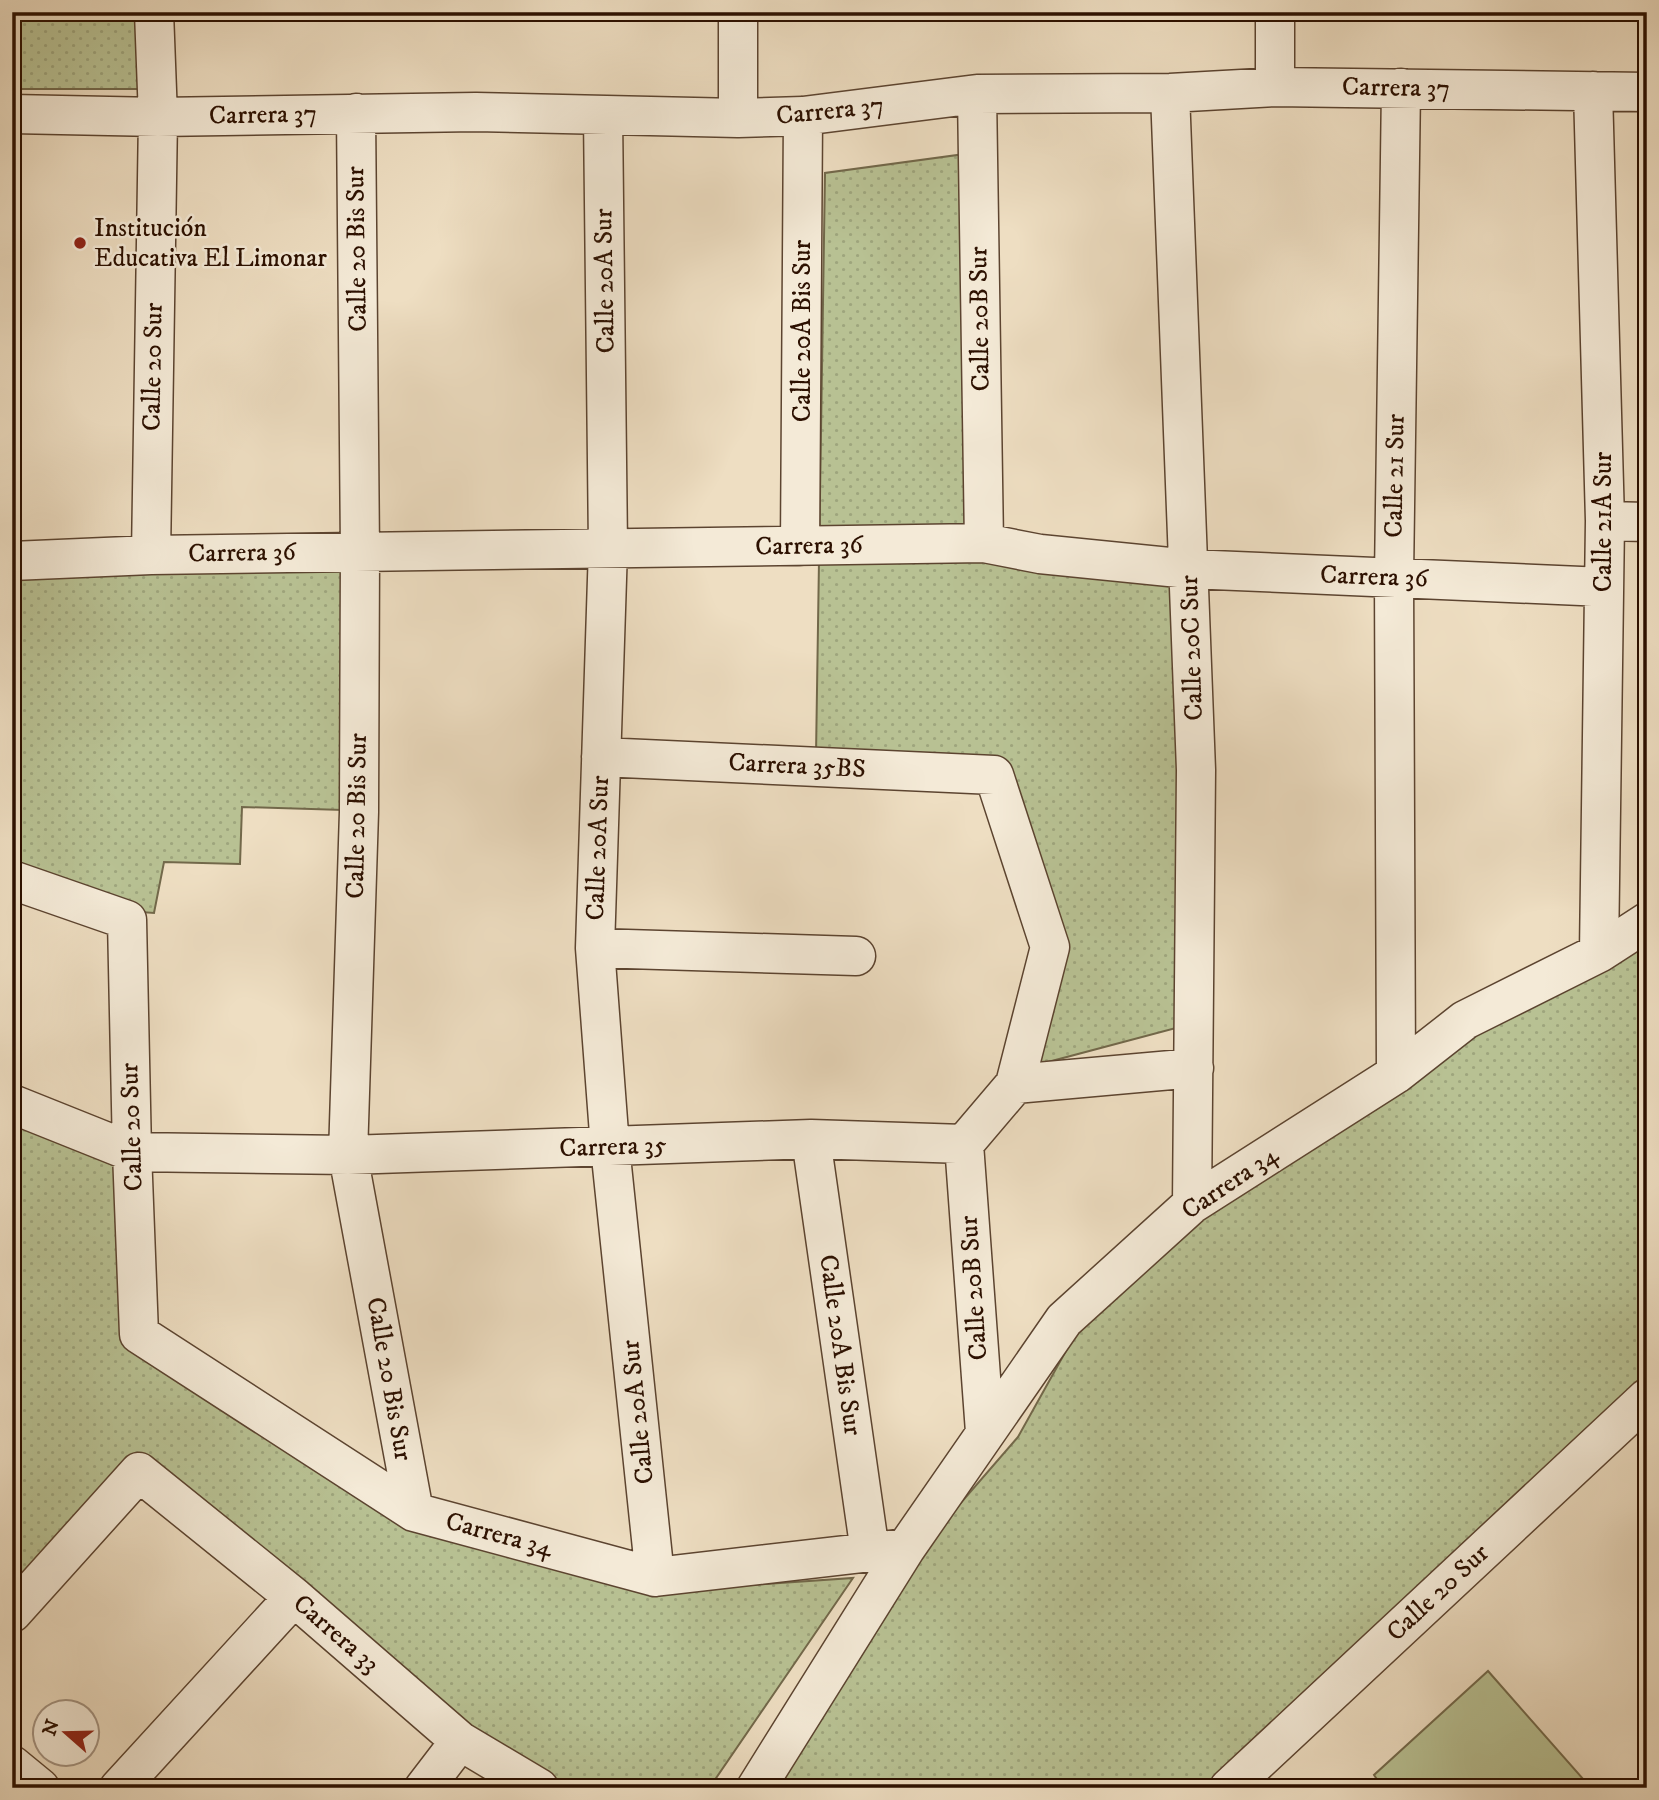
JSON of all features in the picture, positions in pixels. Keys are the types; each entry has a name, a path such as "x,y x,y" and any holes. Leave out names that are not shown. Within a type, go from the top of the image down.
{"street":[{"name":"Calle 20 Sur","path":"150,555 158,117 154,12"},
{"path":"738,12 738,118"},
{"path":"1275,12 1275,87"},
{"name":"Carrera 37","path":"12,114 158,117 476,112 738,118 803,116 977,94 1170,93 1275,87 1647,92"},
{"name":"Calle 21 Sur","path":"1396,1074 1394,577 1401,88"},
{"name":"Calle 21A Sur","path":"1593,91 1605,521 1599,953"},
{"name":"Calle 20C Sur","path":"1170,93 1196,770 1192,1204"},
{"name":"Calle 20B Sur","path":"977,94 984,543"},
{"name":"Calle 20 Bis Sur","path":"356,113 360,552 359,812 348,1155 414,1512"},
{"name":"Calle 20A Sur","path":"603,115 608,548 595,948 610,1147 655,1577"},
{"name":"Calle 20A Bis Sur","path":"800,546 803,116"},
{"path":"1605,521 1647,522"},
{"name":"Carrera 36","path":"12,561 150,555 984,543 1040,554 1189,569 1604,587"},
{"name":"Carrera 35BS","path":"601,757 994,775 1050,947 1015,1084"},
{"name":"Calle 20 Sur","path":"12,880 127,920 139,1334"},
{"name":"Carrera 34","path":"756,1788 888,1550 985,1433 1063,1320 1192,1204 1396,1074 1465,1020 1599,953 1647,922"},
{"path":"595,948 856,957"},
{"path":"964,1144 1015,1084 1194,1068"},
{"name":"Carrera 35","path":"12,1104 132,1152 348,1155 811,1139 964,1144"},
{"name":"Calle 20A Bis Sur","path":"811,1139 888,1550"},
{"name":"Calle 20B Sur","path":"964,1144 985,1433"},
{"name":"Carrera 34","path":"139,1334 414,1512 655,1577 888,1550"},
{"name":"Calle 20 Sur","path":"1229,1788 1647,1398"},
{"name":"Carrera 33","path":"12,1613 139,1472 294,1597 460,1741 539,1788"},
{"path":"119,1788 294,1597"},
{"path":"424,1788 460,1741"},
{"path":"12,1765 40,1788"}],"green space":[{"path":"12,12 139,12 142,89 12,89"},
{"path":"965,154 966,555 1188,583 1176,1028 1029,1067 1062,940 997,764 816,755 825,173"},
{"path":"344,567 343,810 242,807 240,864 164,862 154,913 127,911 12,871 15,577"},
{"path":"1647,932 1647,1393 1223,1788 785,1788 783,1776 933,1535 1018,1437 1086,1315 1209,1203 1407,1077"},
{"path":"12,1124 121,1168 128,1342 391,1511 664,1591 853,1578 712,1784 702,1788 548,1788 140,1463 12,1603"},
{"path":"1488,1671 1591,1788 1383,1788 1374,1775"}],"place":[{"name":"Institución Educativa El Limonar","path":"80,243"}]}
